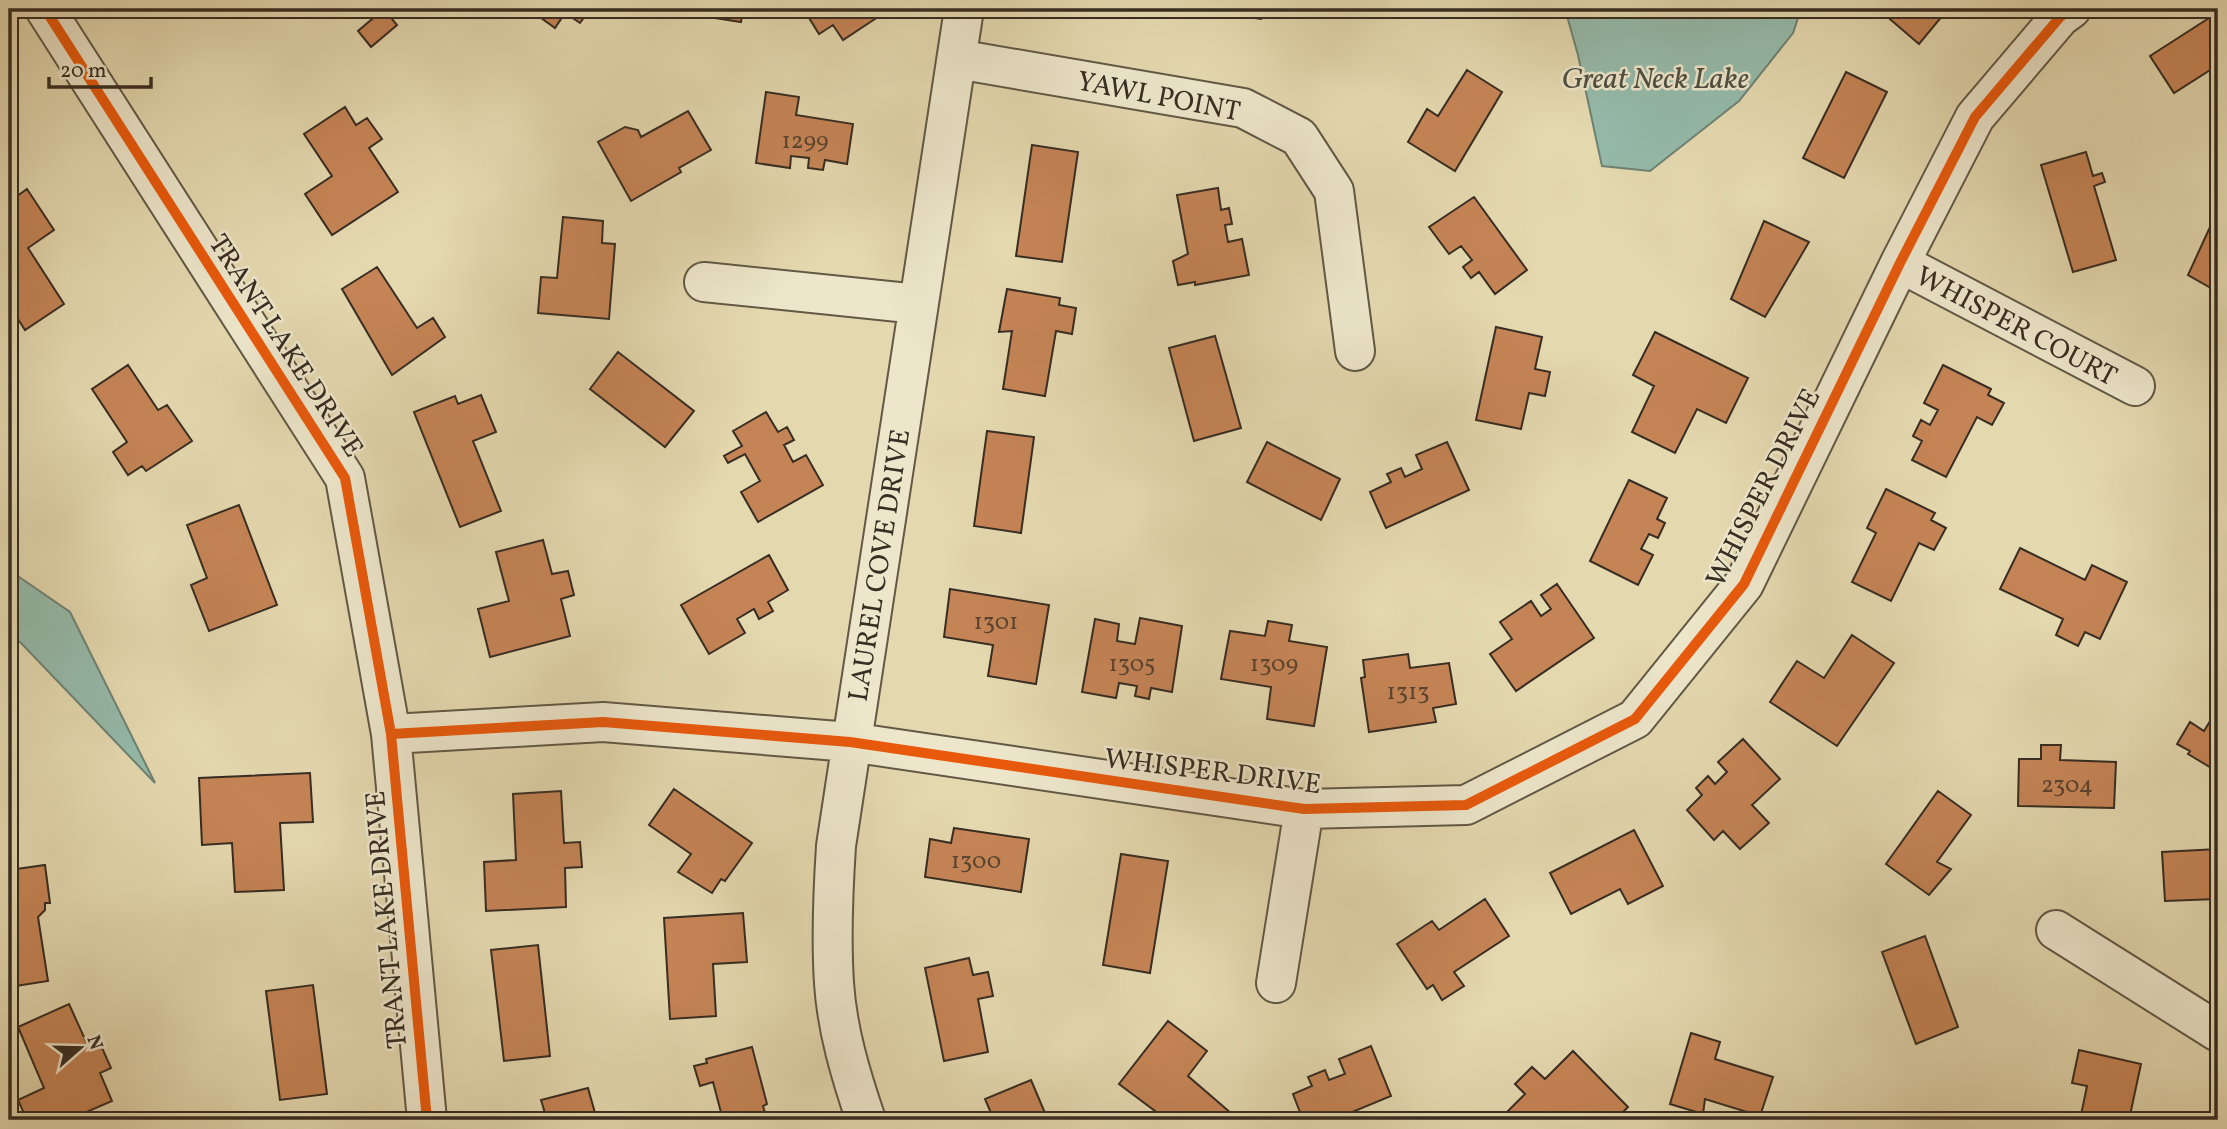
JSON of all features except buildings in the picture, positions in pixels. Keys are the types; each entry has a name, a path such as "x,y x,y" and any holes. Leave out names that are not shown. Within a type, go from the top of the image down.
{"street":[{"name":"TRANT LAKE DRIVE","path":"45,9 345,478 391,734 427,1120"},
{"name":"LAUREL COVE DRIVE","path":"866,1120 851,1078 839,1025 834,984 832,915 836,846 964,9"},
{"name":"WHISPER DRIVE","path":"391,734 603,722 850,742 1304,809 1466,804 1635,719 1744,584 1900,263 1975,117 2060,16 2071,9"},
{"name":"YAWL POINT","path":"957,59 1243,107 1299,137 1334,191 1355,351"},
{"name":"WHISPER COURT","path":"1900,263 2135,386"},
{"path":"704,282 918,304"},
{"path":"1276,983 1304,809"},
{"path":"2056,930 2218,1031"}],"water":[{"name":"Great Neck Lake","path":"1565,9 1801,9 1793,33 1739,101 1650,171 1602,166 1578,55"},
{"path":"9,570 70,612 155,783 21,643 9,634"}],"cycle path":[{"path":"45,9 345,478 391,734 427,1120"},
{"path":"391,734 603,722 850,742 1304,809 1466,805 1635,719 1744,584 1900,263 1975,117 2060,17 2071,9"}]}
